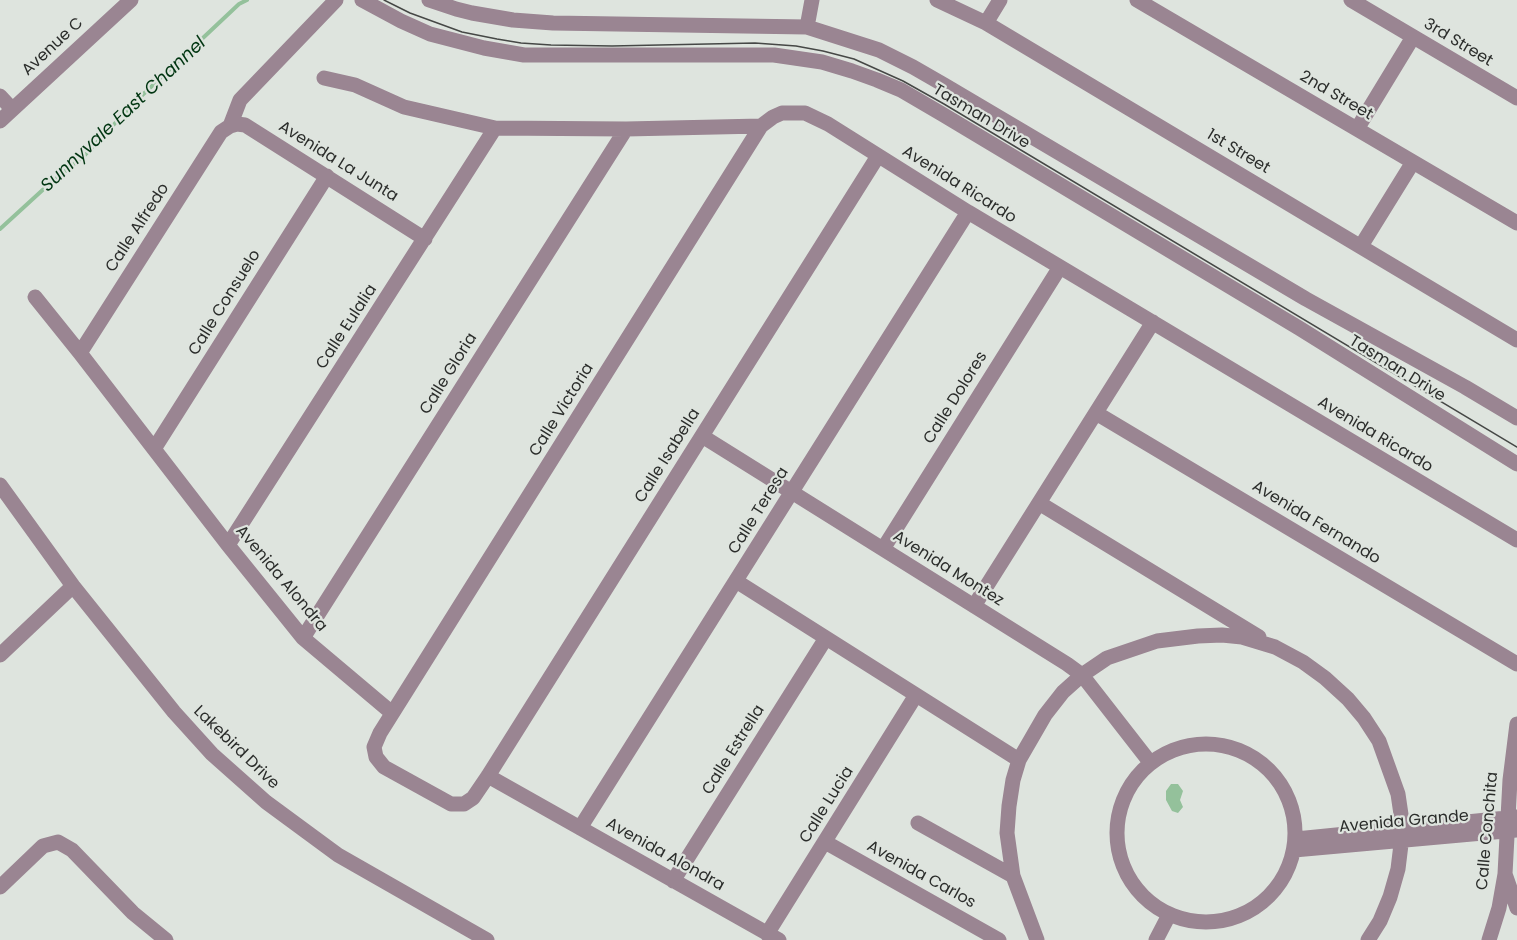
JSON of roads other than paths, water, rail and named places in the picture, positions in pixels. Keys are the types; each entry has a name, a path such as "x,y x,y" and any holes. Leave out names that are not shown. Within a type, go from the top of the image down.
{"street":[{"name":"Avenue C","path":"0,121 131,0"},
{"name":"Calle Alfredo","path":"80,352 221,132 230,126 240,100 336,0"},
{"name":"Tasman Drive","path":"362,0 430,34 484,48 524,55 774,55 822,62 877,80 901,90 942,114 1299,328 1517,464"},
{"name":"Tasman Drive","path":"429,0 472,13 513,20 553,23 807,27 879,50 914,67 1296,293 1517,418"},
{"path":"807,27 812,0"},
{"name":"1st Street","path":"937,0 986,23 1517,340"},
{"path":"986,23 1000,0"},
{"name":"2nd Street","path":"1137,0 1517,223"},
{"name":"3rd Street","path":"1351,0 1517,98"},
{"path":"1357,129 1413,37"},
{"name":"Avenida Ricardo","path":"324,78 355,85 404,107 495,128 626,129 761,126 782,112 805,113 828,124 968,212 1517,540"},
{"path":"0,96 12,110"},
{"name":"Avenida La Junta","path":"230,126 245,125 424,239"},
{"name":"Calle Victoria","path":"392,713 761,126"},
{"name":"Calle Eulalia","path":"228,545 495,128"},
{"name":"Calle Gloria","path":"303,638 626,129"},
{"name":"Calle Isabella","path":"488,776 878,156"},
{"path":"1361,246 1413,162"},
{"name":"Calle Consuelo","path":"154,449 327,176"},
{"name":"Calle Teresa","path":"580,828 968,212"},
{"name":"Calle Dolores","path":"883,549 1060,267"},
{"name":"Avenida Alondra","path":"35,297 303,638 392,713"},
{"path":"974,606 1153,322"},
{"name":"Avenida Fernando","path":"1096,413 1517,664"},
{"name":"Avenida Montez","path":"702,436 1067,664 1082,675 1149,761"},
{"name":"Lakebird Drive","path":"0,485 73,586 174,712 212,754 266,802 338,855 487,940"},
{"path":"1039,503 1303,662 1348,699 1364,718 1378,741 1398,794 1402,834 1398,869 1390,897 1380,921 1368,940"},
{"path":"736,581 1019,760"},
{"path":"0,655 73,586"},
{"path":"1037,940 1013,876 1007,833 1013,780 1019,760 1045,715 1082,675 1107,658 1157,641 1222,635 1242,637 1275,647"},
{"name":"Calle Estrella","path":"673,881 826,638"},
{"name":"Calle Lucia","path":"773,937 825,842 916,695"},
{"path":"392,713 374,747 376,757 384,767 451,804 464,804 473,798 488,776"},
{"name":"Calle Conchita","path":"1489,940 1498,908 1512,824 1509,780 1517,724"},
{"path":"1203,743 1228,746 1251,756 1271,771 1286,792 1295,816 1295,844 1289,869 1274,893 1252,911 1225,921 1197,923 1169,915 1146,900 1129,879 1119,854 1116,828 1122,801 1135,778 1149,761 1178,748 1203,743"},
{"name":"Avenida Alondra","path":"488,776 773,937"},
{"path":"918,823 1013,876"},
{"name":"Avenida Grande","path":"1295,844 1512,824"},
{"path":"0,887 43,846 58,842 72,850 133,913 166,940"},
{"name":"Avenida Carlos","path":"825,842 999,940"},
{"path":"1504,874 1517,908"},
{"path":"1156,940 1169,915"}],"waterway":[{"name":"Sunnyvale East Channel","path":"0,229 85,155 136,101 239,4 247,0"}],"tram line":[{"path":"384,0 410,13 462,32 521,43 612,46 755,43 796,46 854,59 903,81 944,104 1517,447"}]}
